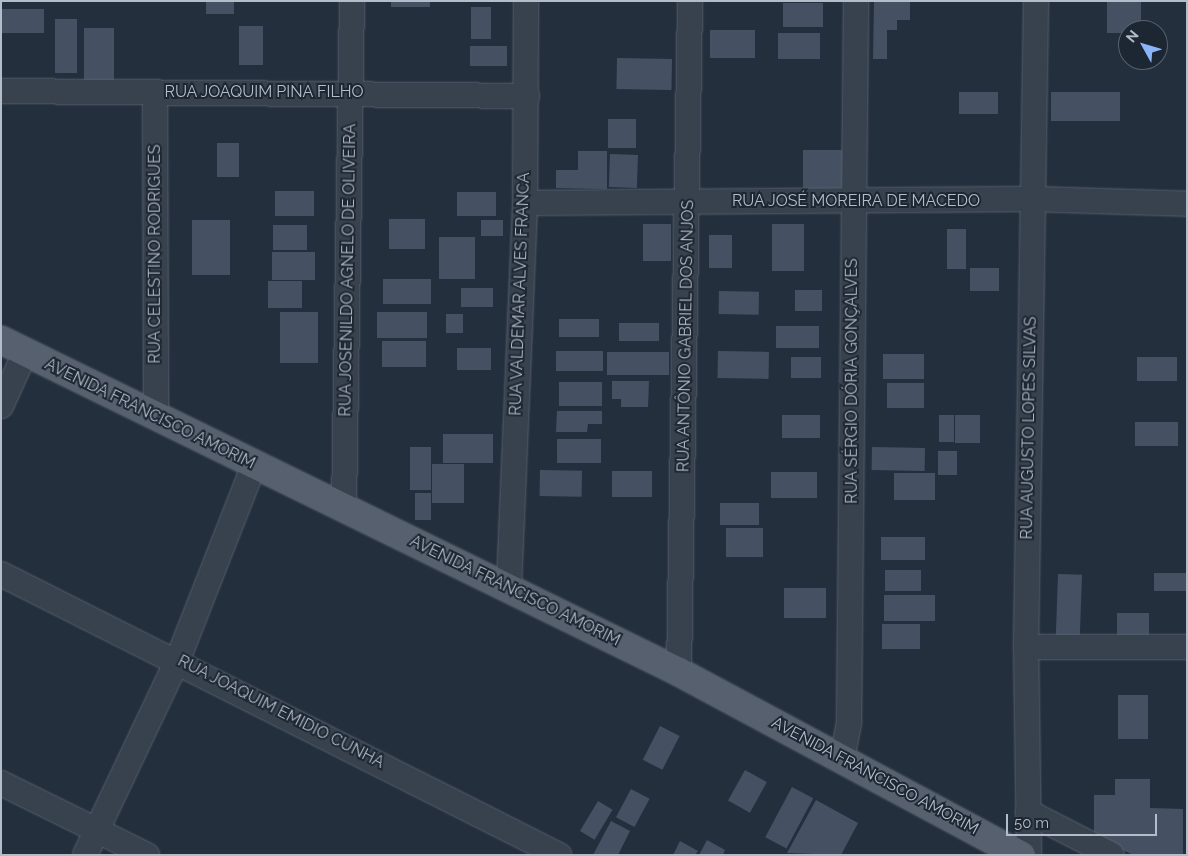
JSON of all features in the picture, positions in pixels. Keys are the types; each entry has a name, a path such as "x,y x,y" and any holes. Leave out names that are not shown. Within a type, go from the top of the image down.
{"main road":[{"name":"AVENIDA FRANCISCO AMORIM","path":"1,340 508,586 678,672 1021,855"}],"street":[{"name":"RUA JOSENILDO AGNELO DE OLIVEIRA","path":"344,508 352,1"},
{"name":"RUA VALDEMAR ALVES FRANCA","path":"508,586 525,202 526,1"},
{"name":"RUA ANTÔNIO GABRIEL DOS ANJOS","path":"678,672 689,202 690,1"},
{"name":"RUA SÉRGIO DÓRIA GONÇALVES","path":"842,759 849,722 856,1"},
{"name":"RUA AUGUSTO LOPES SILVAS","path":"1029,855 1026,648 1036,1"},
{"name":"RUA JOAQUIM PINA FILHO","path":"1,91 352,91 527,96"},
{"name":"RUA CELESTINO RODRIGUES","path":"155,92 156,416"},
{"name":"RUA JOSÉ MOREIRA DE MACEDO","path":"525,202 854,203 1032,199 1187,204"},
{"path":"1,406 25,352"},
{"path":"85,855 178,659 254,464"},
{"name":"RUA JOAQUIM EMIDIO CUNHA","path":"1,574 178,659 559,855"},
{"path":"1026,648 1187,647"},
{"path":"1,783 147,855"},
{"path":"1028,812 1112,855"}],"building":[{"path":"206,1 234,1 234,14 206,14"},
{"path":"391,1 430,1 430,7 391,7"},
{"path":"874,1 910,1 910,20 897,20 897,30 887,30 887,59 873,59"},
{"path":"1107,2 1141,2 1141,20 1118,20 1118,33 1107,33"},
{"path":"783,3 823,3 823,27 783,27"},
{"path":"471,7 491,7 491,39 471,39"},
{"path":"1,9 44,9 44,33 1,33"},
{"path":"55,19 77,19 77,73 55,73"},
{"path":"239,26 263,26 263,65 239,65"},
{"path":"84,28 114,28 114,80 84,80"},
{"path":"710,30 755,30 755,58 710,58"},
{"path":"778,33 820,33 820,59 778,59"},
{"path":"470,46 507,46 507,66 470,66"},
{"path":"617,58 672,59 671,90 616,89"},
{"path":"959,92 998,92 998,114 959,114"},
{"path":"1051,92 1120,92 1120,121 1051,121"},
{"path":"608,119 636,119 636,148 608,148"},
{"path":"217,143 239,143 239,177 217,177"},
{"path":"803,150 845,150 845,193 803,193"},
{"path":"578,151 607,151 607,189 556,188 556,170 578,170"},
{"path":"610,154 638,155 637,188 609,187"},
{"path":"275,191 314,191 314,216 275,216"},
{"path":"457,192 496,192 496,216 457,216"},
{"path":"389,219 425,219 425,249 389,249"},
{"path":"192,220 230,220 230,275 192,275"},
{"path":"481,220 503,220 503,236 481,236"},
{"path":"643,224 671,224 671,261 643,261"},
{"path":"772,224 804,224 804,271 772,271"},
{"path":"273,225 307,225 307,250 273,250"},
{"path":"947,229 966,229 966,269 947,269"},
{"path":"709,235 732,235 732,268 709,268"},
{"path":"439,237 475,237 475,279 439,279"},
{"path":"272,252 315,252 315,280 272,280"},
{"path":"970,268 999,268 999,291 970,291"},
{"path":"383,279 431,279 431,304 383,304"},
{"path":"268,281 302,281 302,308 268,308"},
{"path":"461,288 493,288 493,307 461,307"},
{"path":"795,290 822,290 822,311 795,311"},
{"path":"719,291 759,292 759,315 719,314"},
{"path":"280,312 318,312 318,363 280,363"},
{"path":"377,312 427,312 427,338 377,338"},
{"path":"446,314 463,314 463,333 446,333"},
{"path":"559,319 599,319 599,337 559,337"},
{"path":"619,323 659,323 659,341 619,341"},
{"path":"776,326 819,326 819,348 776,348"},
{"path":"382,341 426,341 426,367 382,367"},
{"path":"457,348 491,348 491,370 457,370"},
{"path":"556,351 603,351 603,371 556,371"},
{"path":"718,351 769,352 769,379 718,378"},
{"path":"607,352 669,352 669,375 607,375"},
{"path":"883,354 924,354 924,379 883,379"},
{"path":"791,357 821,357 821,378 791,378"},
{"path":"1137,357 1177,357 1177,381 1137,381"},
{"path":"612,381 649,381 648,407 621,407 621,399 612,399"},
{"path":"559,382 602,382 602,406 559,406"},
{"path":"887,383 924,383 924,408 887,408"},
{"path":"557,411 602,411 602,424 588,424 587,432 556,432"},
{"path":"782,415 820,415 820,438 782,438"},
{"path":"939,415 954,415 954,442 939,442"},
{"path":"955,415 980,415 980,443 955,443"},
{"path":"1135,422 1178,422 1178,446 1135,446"},
{"path":"443,434 493,434 493,463 443,463"},
{"path":"557,439 601,439 601,463 557,463"},
{"path":"410,447 431,447 431,490 410,490"},
{"path":"872,447 925,448 925,471 872,470"},
{"path":"938,451 957,451 957,475 938,475"},
{"path":"432,464 464,464 464,503 432,503"},
{"path":"540,470 582,471 582,497 540,496"},
{"path":"612,471 652,471 652,497 612,497"},
{"path":"771,472 817,472 817,498 771,498"},
{"path":"894,473 935,473 935,500 894,500"},
{"path":"415,493 431,493 431,520 415,520"},
{"path":"720,503 759,503 759,525 720,525"},
{"path":"726,528 763,528 763,557 726,557"},
{"path":"881,537 925,537 925,560 881,560"},
{"path":"885,570 921,570 921,591 885,591"},
{"path":"1154,573 1187,573 1187,591 1154,591"},
{"path":"1058,574 1082,575 1080,636 1056,635"},
{"path":"784,588 826,588 826,618 784,618"},
{"path":"884,595 935,595 935,621 884,621"},
{"path":"1117,613 1149,613 1149,639 1117,639"},
{"path":"882,624 920,624 920,649 882,649"},
{"path":"1118,695 1148,695 1148,739 1118,739"},
{"path":"660,726 680,736 662,770 643,760"},
{"path":"745,770 767,782 750,813 728,801"},
{"path":"1115,779 1150,779 1150,808 1183,809 1183,855 1133,855 1094,836 1094,795 1115,795"},
{"path":"792,787 813,798 786,849 765,837"},
{"path":"631,789 650,799 635,827 616,817"},
{"path":"816,800 858,823 841,855 787,853"},
{"path":"598,801 613,810 595,840 580,831"},
{"path":"611,821 630,831 618,855 593,855"},
{"path":"707,840 725,850 723,855 699,855"},
{"path":"680,841 698,851 695,855 673,855"}]}
